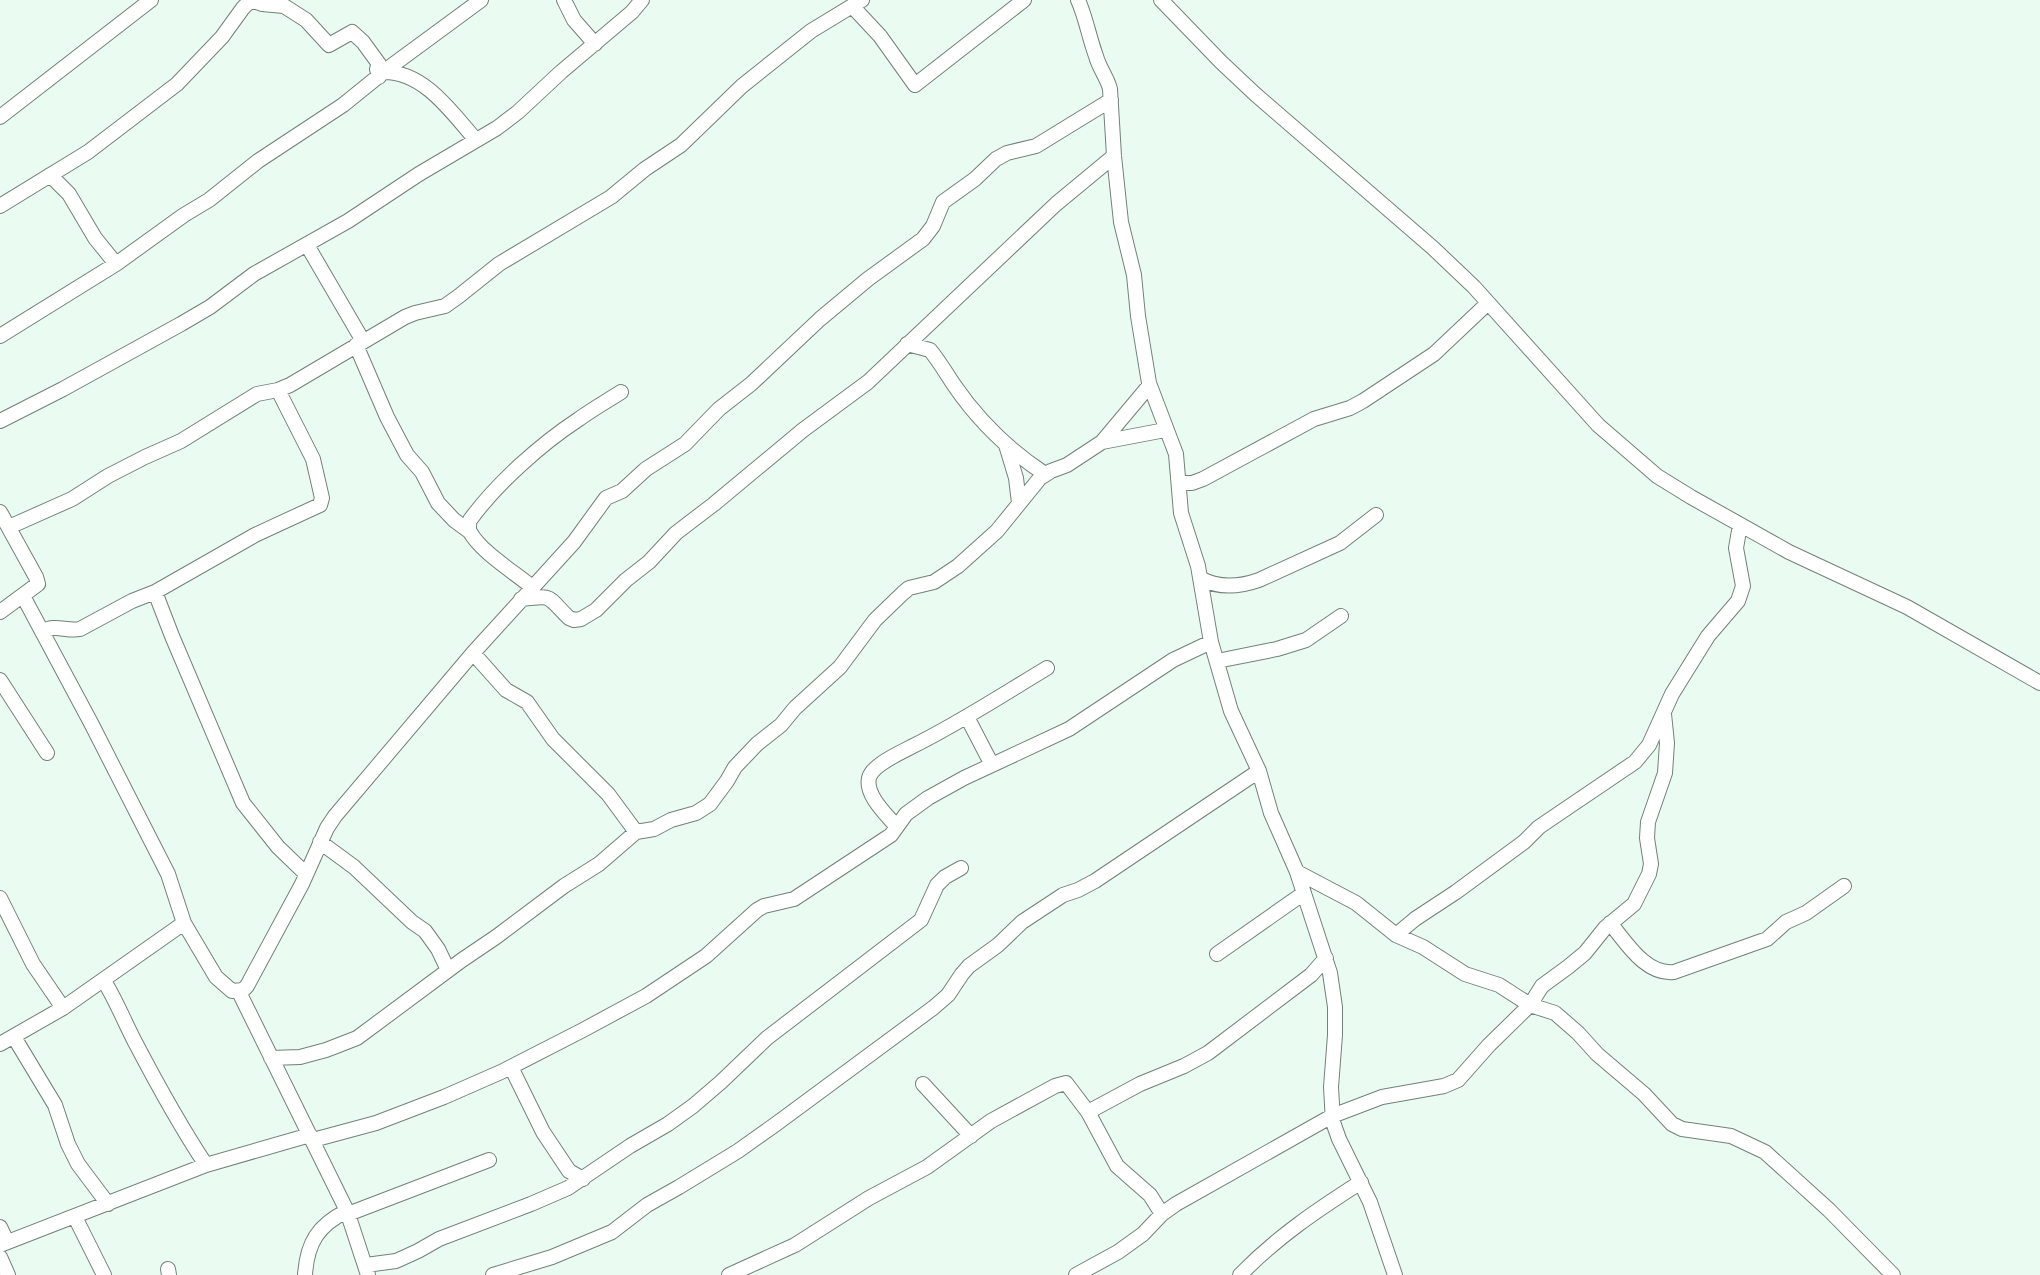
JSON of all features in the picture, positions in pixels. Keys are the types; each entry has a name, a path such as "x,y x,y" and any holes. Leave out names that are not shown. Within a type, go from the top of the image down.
{"street":[{"path":"0,118 151,0"},
{"path":"0,206 88,152 177,84 222,37 251,0 262,4 284,6 306,20 329,45 352,32 363,42 383,70 398,72 417,81 437,96 476,140"},
{"path":"0,336 116,264 184,215 209,200 258,161 343,106 383,70 481,0"},
{"path":"564,0 574,20 595,44"},
{"path":"0,421 63,389 210,307 254,274 307,245 476,140 518,112 632,12 642,0"},
{"path":"9,527 72,498 116,472 181,441 257,394 278,390 320,368 360,343 415,313 444,306 499,264 611,197 650,165 681,145 742,86 811,31 857,3 915,85 1024,0"},
{"path":"1078,0 1086,18 1096,58 1107,79 1111,100 1114,156 1122,222 1134,275 1138,316 1149,386 1176,454 1181,513 1200,578 1208,590 1211,642 1231,711 1259,771 1271,813 1298,872 1326,958 1335,1007 1331,1087 1332,1116 1339,1139 1370,1202 1394,1275"},
{"path":"1161,0 1202,44 1255,94 1433,248 1488,303 1563,388 1598,424 1657,476 1789,552 1907,607 2040,683"},
{"path":"23,596 168,874 184,923 216,977 232,991 239,992 247,986 306,874 327,828 335,816 473,653 574,542 606,498 622,491 646,469 684,444 719,409 751,384 820,319 868,279 923,239 933,226 943,202 975,179 996,159 1007,153 1036,146 1111,100"},
{"path":"521,599 541,596 548,597 574,620 588,616 649,562 676,532 714,504 803,430 868,382 1056,204 1114,156"},
{"path":"50,175 69,194 95,238 116,264"},
{"path":"307,245 360,343 397,436 422,472 438,503 466,524 495,558 532,587"},
{"path":"1179,483 1192,483 1203,479 1314,420 1350,408 1363,401 1434,354 1488,303"},
{"path":"907,344 930,350 974,410 1006,444 1026,462 1045,474"},
{"path":"271,1058 300,1057 326,1050 357,1038 448,970 598,864 636,832 654,829 671,820 696,813 710,804 742,760 840,667 875,620 903,593 909,588 934,582 958,566 997,531 1034,484 1045,474 1068,465 1102,442 1149,386"},
{"path":"42,632 47,628 57,627 72,630 80,629 132,601 155,592 255,535 320,505 322,498 313,459 297,431 278,390"},
{"path":"466,524 504,483 536,454 580,418 621,392"},
{"path":"1102,442 1166,430"},
{"path":"1006,444 1016,478 1019,503"},
{"path":"0,512 38,581 37,587 0,612"},
{"path":"1208,590 1246,585 1305,561 1340,543 1376,515"},
{"path":"1396,935 1415,919 1456,892 1524,842 1539,827 1635,762 1649,745 1672,694 1708,636 1738,601 1743,586 1736,548 1740,525"},
{"path":"155,592 244,803 278,846 306,874"},
{"path":"1217,661 1276,649 1306,640 1341,616"},
{"path":"0,1227 4,1244 206,1165 376,1123 444,1097 511,1067 646,996 706,956 757,910 764,906 794,898 891,835 906,814 928,798 964,778 1069,728 1173,660 1211,642"},
{"path":"473,653 506,690 527,702 553,739 608,794 636,832"},
{"path":"896,826 868,788 871,773 877,766 967,717 1047,668"},
{"path":"0,680 47,754"},
{"path":"1076,1275 1118,1252 1137,1239 1162,1214 1176,1204 1332,1116 1382,1097 1444,1086 1458,1080 1489,1045 1530,1005 1542,986 1585,953 1610,923 1634,904 1649,874 1651,864 1647,838 1648,822 1665,773 1667,743 1664,714"},
{"path":"967,717 992,765"},
{"path":"493,1275 552,1257 612,1232 647,1205 738,1151 933,1008 948,995 969,966 988,954 1022,922 1063,895 1095,881 1259,771"},
{"path":"320,842 354,867 412,922 425,931 438,949 448,970"},
{"path":"239,992 348,1212 367,1270 396,1261 439,1239 568,1188 630,1146 668,1124 693,1106 767,1038 921,920 937,885 945,876 961,868"},
{"path":"1298,872 1356,902 1396,935 1423,947 1465,974 1500,985 1530,1005 1555,1013 1578,1033 1597,1054 1644,1094 1672,1124 1682,1129 1731,1136 1765,1152 1829,1210 1893,1275"},
{"path":"1610,923 1643,962 1661,971 1674,972 1767,939 1786,922 1806,913 1844,886"},
{"path":"1217,954 1304,893"},
{"path":"0,898 33,964 63,1008"},
{"path":"0,1044 63,1008 184,923"},
{"path":"1088,1112 1140,1084 1184,1066 1208,1053 1310,975 1326,958"},
{"path":"104,980 182,1130 206,1165"},
{"path":"14,1037 55,1105 68,1144 78,1164 108,1204"},
{"path":"282,1079 300,1057"},
{"path":"511,1067 543,1132 569,1172 583,1179"},
{"path":"729,1275 795,1244 869,1198 928,1167 991,1121 1055,1086 1066,1083 1088,1112 1117,1166 1150,1195 1162,1214"},
{"path":"923,1084 970,1136"},
{"path":"305,1275 306,1262 314,1238 332,1218 490,1160"},
{"path":"568,1188 569,1172"},
{"path":"1240,1275 1266,1249 1328,1203 1361,1182"},
{"path":"75,1217 104,1275"},
{"path":"0,1257 8,1275"},
{"path":"1381,1275 1388,1260"}]}
